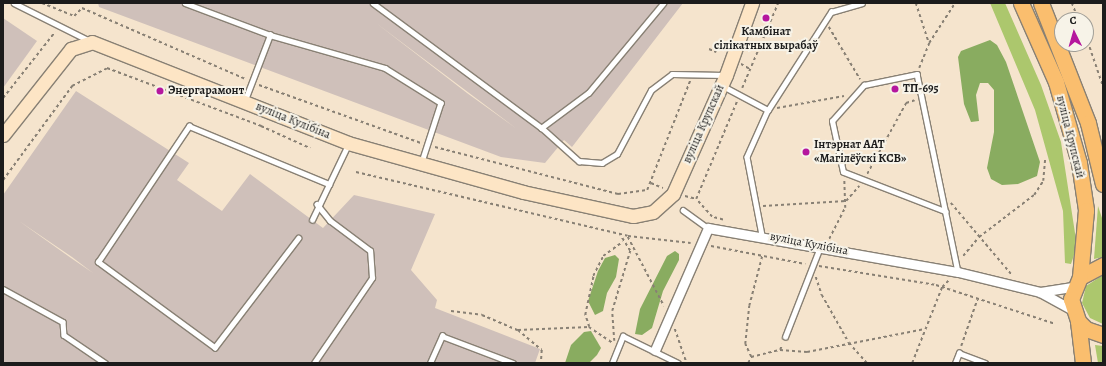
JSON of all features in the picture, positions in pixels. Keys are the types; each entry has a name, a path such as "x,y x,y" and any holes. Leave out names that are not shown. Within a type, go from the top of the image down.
{"main road":[{"name":"вуліца Крупскай","path":"626,215 653,212 666,204 724,80 752,3"},
{"name":"вуліца Крупскай","path":"1021,3 1056,82 1079,162 1086,210 1076,282 1075,316"},
{"name":"вуліца Крупскай","path":"1041,3 1088,123 1103,184"},
{"path":"3,135 71,49 92,42"},
{"name":"вуліца Кулібіна","path":"92,42 348,143 421,165 626,215"},
{"path":"1076,282 1103,265"},
{"path":"1075,316 1086,329 1103,335"},
{"path":"1075,316 1082,363"}],"street":[{"name":"вуліца Кулібіна","path":"708,228 762,235 958,272 1022,287 1040,292 1075,316"},
{"path":"655,350 708,228"},
{"name":"вуліца Кулібіна","path":"1040,292 1076,282"}],"lane":[{"path":"185,3 270,35 385,68 442,103 421,165"},
{"path":"373,3 542,128 579,161 602,163 617,154 651,90 672,74 693,74 724,80 739,96 768,110"},
{"path":"542,128 589,93 664,3"},
{"path":"762,235 747,157 768,110 824,21 831,12 843,5 862,3"},
{"path":"17,4 92,42"},
{"path":"244,101 270,35"},
{"path":"946,212 843,172 832,121 864,85 917,74 942,192 946,212 958,272"},
{"path":"299,238 215,348 98,262 189,126 329,184"},
{"path":"312,220 317,205 329,184 348,143"},
{"path":"314,363 372,278 370,251 330,220 317,205"},
{"path":"683,210 708,228"},
{"path":"785,337 813,265 822,247"},
{"path":"3,289 63,322 64,335 105,363"},
{"path":"431,363 442,336 514,363"},
{"path":"612,363 616,345 623,336 655,350 678,363"},
{"path":"955,363 959,353 985,363"}],"path":[{"path":"42,3 74,16 82,8 252,82 428,145 618,194 647,190 693,74"},
{"path":"696,199 778,3"},
{"path":"916,3 928,43"},
{"path":"917,74 928,43 955,3"},
{"path":"824,21 864,85"},
{"path":"3,98 59,26"},
{"path":"709,49 716,52"},
{"path":"1091,52 1103,86"},
{"path":"739,64 751,69"},
{"path":"3,180 72,86 107,68 261,126 310,148"},
{"path":"768,110 856,94"},
{"path":"956,262 979,237 1034,195 1044,181 1045,160"},
{"path":"822,247 845,208 843,172"},
{"path":"651,183 663,188"},
{"path":"942,192 1022,287"},
{"path":"684,195 696,199 712,217 726,221"},
{"path":"616,345 612,311 630,251 622,241 620,235"},
{"path":"628,236 670,316 687,363"},
{"path":"589,327 585,315 594,276 603,256 622,241"},
{"path":"752,356 745,344 749,306 762,256"},
{"path":"813,265 822,295 849,343 867,363"},
{"path":"912,363 942,287 958,272"},
{"path":"959,353 978,300"},
{"path":"451,311 482,315 518,330 542,350 541,363"},
{"path":"518,330 589,327 616,345"},
{"path":"748,363 752,356 780,350 807,352 925,329"},
{"path":"780,350 785,337"}],"shaded area":[{"path":"98,3 683,3 572,147 564,140 545,163 501,157 99,7","holes":["376,23 517,129 467,93"]},
{"path":"3,18 37,41 3,88"},
{"path":"76,91 189,163 177,180 222,211 250,174 323,228 354,195 435,214 411,270 437,300 435,308 540,349 535,363 3,363 3,195","holes":["19,221 72,257 93,273"]}],"green space":[{"path":"990,3 1005,3 1041,85 1061,142 1077,246 1071,264 1065,263 1063,211 1035,110"},
{"path":"990,40 997,45 1006,62 1040,162 1037,176 1018,184 1002,185 991,179 987,168 994,132 994,90 988,83 980,83 976,95 979,121 971,122 964,104 958,57 961,51"},
{"path":"1098,206 1103,221 1103,257 1094,259"},
{"path":"675,251 679,254 679,260 663,291 652,328 642,335 635,334 640,309 667,256"},
{"path":"615,255 619,259 616,277 607,293 603,311 595,315 588,301 598,271 605,258"},
{"path":"1103,275 1103,324 1090,318 1082,303 1086,286"},
{"path":"591,331 601,348 597,355 589,363 565,363 571,345 584,332"},
{"path":"1095,345 1103,346 1103,363 1098,363"}],"place":[{"name":"Камбінат сілікатных вырабаў","path":"766,18"},
{"name":"ТП-695","path":"895,89"},
{"name":"Энергарамонт","path":"160,91"},
{"name":"Інтэрнат ААТ «Магілёўскі КСВ»","path":"806,152"}]}
